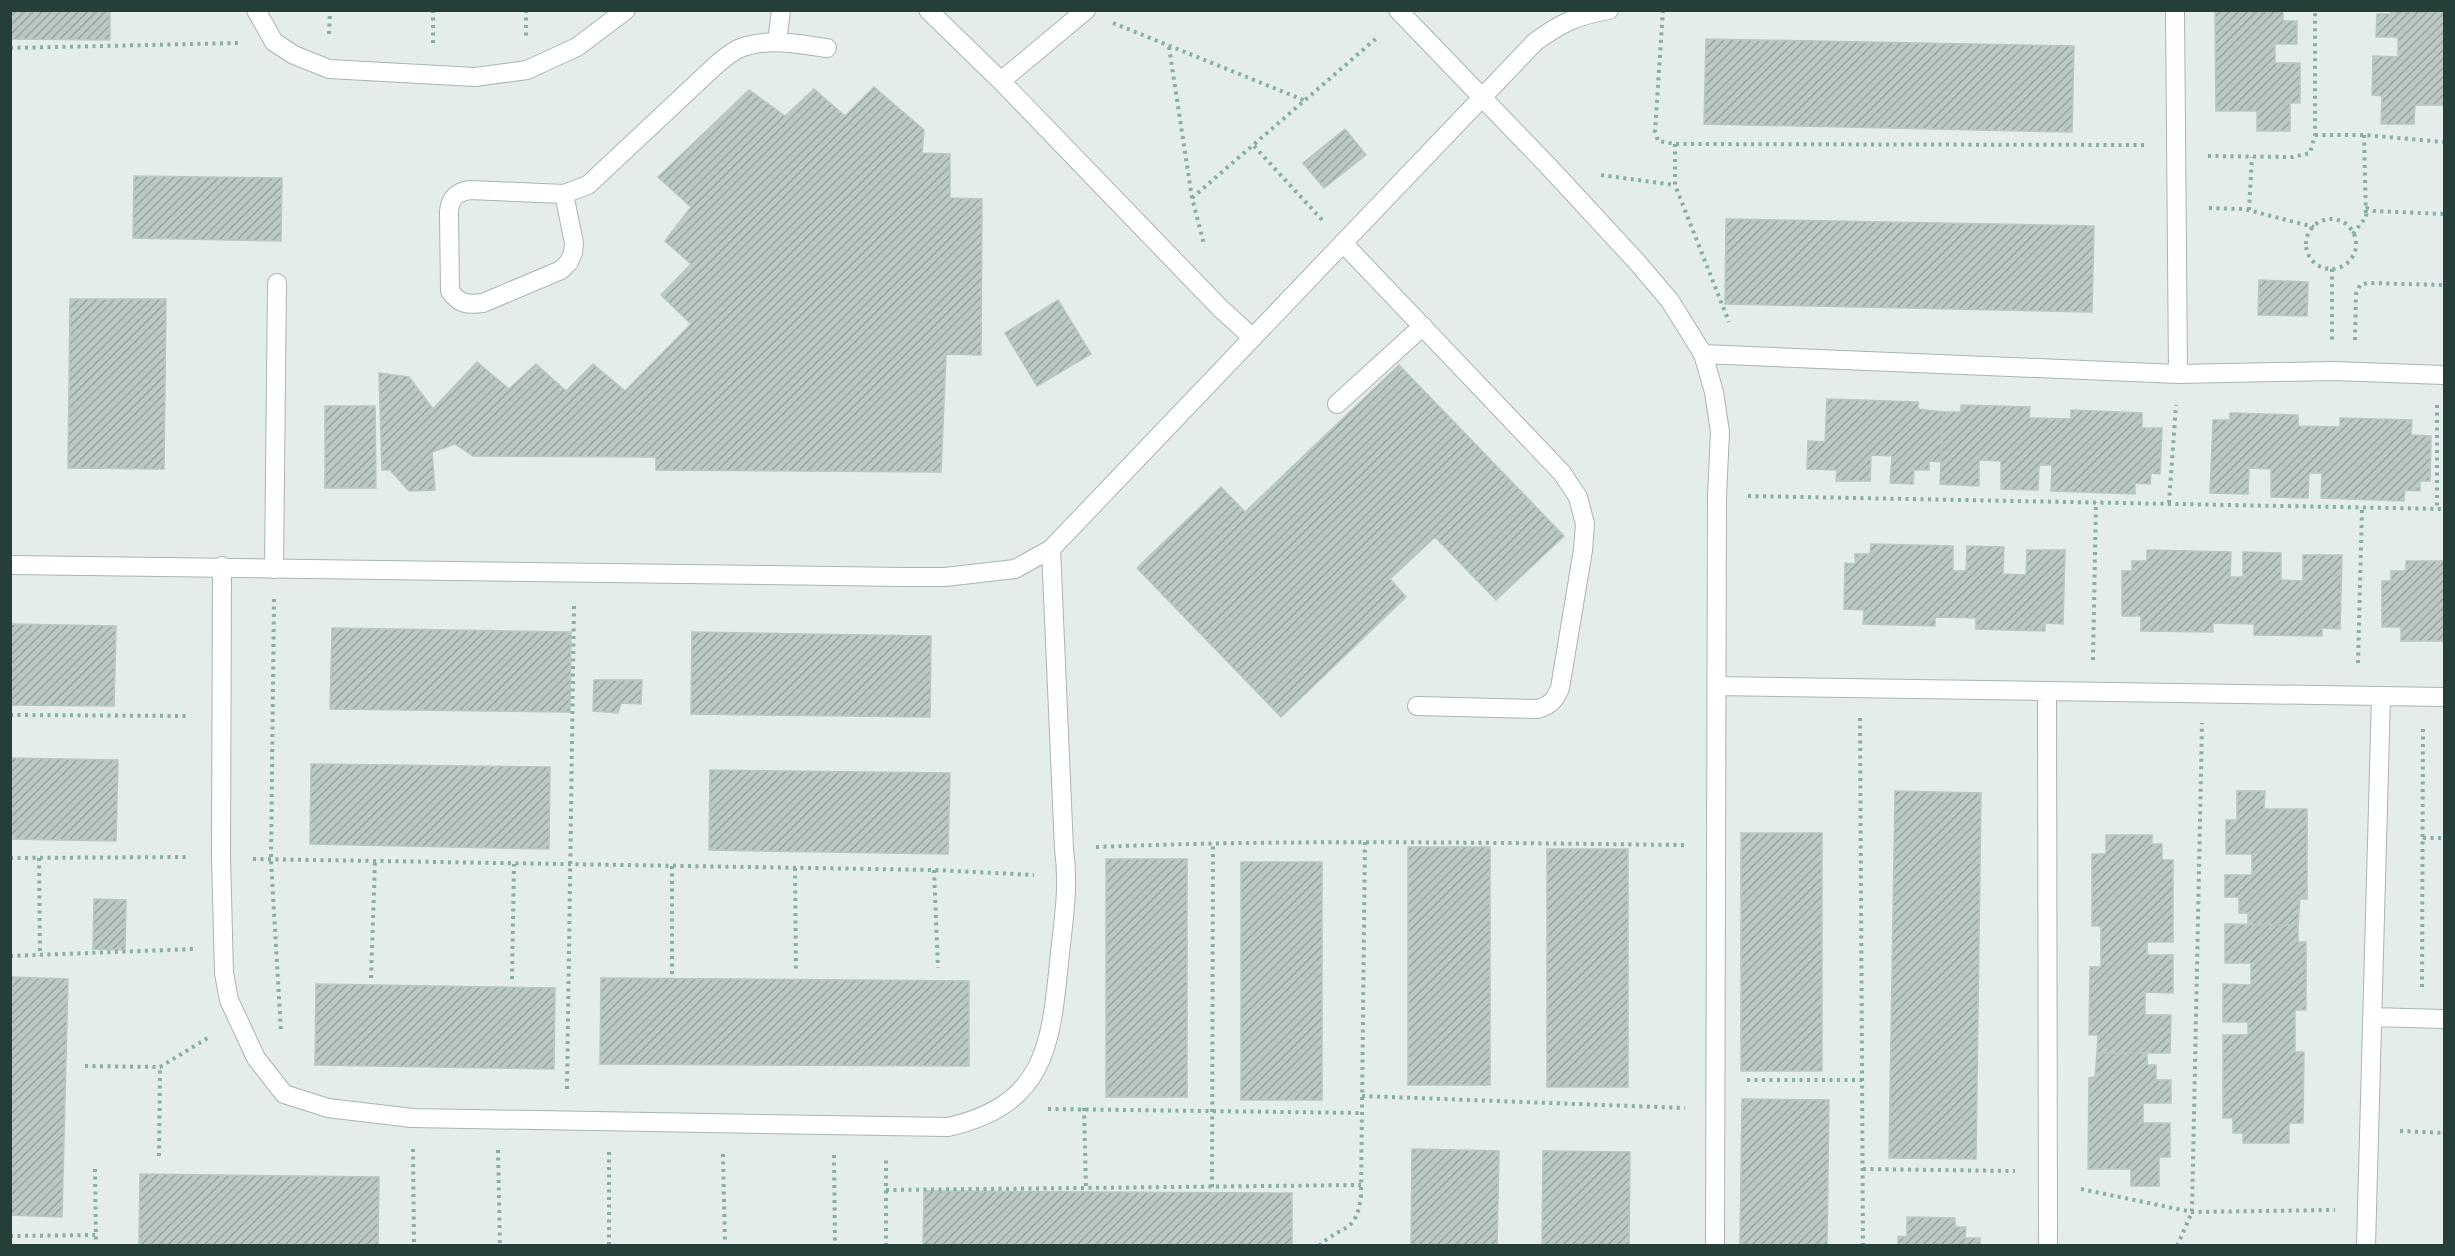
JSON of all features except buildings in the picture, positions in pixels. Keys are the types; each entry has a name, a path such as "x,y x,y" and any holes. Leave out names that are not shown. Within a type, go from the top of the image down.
{"street":[{"path":"256,10 274,42 294,56 329,69 475,77 527,70 577,47 626,10"},
{"path":"777,42 781,10"},
{"path":"927,10 1001,81 1220,308 1253,338"},
{"path":"10,565 945,577 1015,568 1051,549 1535,42 1559,24 1585,14 1609,10"},
{"path":"2175,10 2178,374"},
{"path":"1001,81 1085,11"},
{"path":"1400,13 1483,96 1670,302 1703,354 1714,392 1720,432 1717,496 1714,1245"},
{"path":"564,194 574,243 573,253 561,270 483,303 470,305 457,301 450,291 449,204 461,191 564,194 588,185 715,66 737,50 758,43 777,42 827,48"},
{"path":"1343,243 1562,473 1578,497 1584,524 1583,550 1560,688 1556,698 1548,706 1537,709 1417,706"},
{"path":"274,568 277,283"},
{"path":"1337,404 1423,326"},
{"path":"1703,354 2178,374 2332,371 2441,375"},
{"path":"222,566 221,857 224,974 229,1000 256,1058 284,1094 328,1108 412,1118 948,1127 974,1122 997,1111 1024,1087 1044,1058 1053,1024 1068,877 1064,849 1051,549"},
{"path":"1717,686 2445,697"},
{"path":"2047,691 2048,1245"},
{"path":"2366,1245 2381,696"},
{"path":"2372,1017 2445,1019"}],"path":[{"path":"1663,10 1655,131 1658,141 1675,144 2176,150 2252,157 2293,157 2310,153 2315,135 2314,10"},
{"path":"1085,11 1306,101"},
{"path":"1192,198 1306,101 1400,13"},
{"path":"10,48 274,42"},
{"path":"1169,47 1192,198 1206,253"},
{"path":"2315,135 2364,135 2445,142"},
{"path":"2364,135 2366,217"},
{"path":"1675,144 1675,185 1741,354"},
{"path":"1254,146 1343,243"},
{"path":"2249,210 2252,157"},
{"path":"1551,169 1675,185"},
{"path":"2176,207 2249,210 2314,227"},
{"path":"2353,234 2366,217 2367,208 2374,211 2445,214"},
{"path":"2325,220 2338,220 2350,227 2353,234 2356,238 2356,251 2349,262 2338,269 2324,269 2313,262 2307,251 2307,238 2314,227 2325,220"},
{"path":"2332,269 2332,371"},
{"path":"2355,373 2356,294 2360,285 2368,283 2445,285"},
{"path":"2169,503 2178,374"},
{"path":"2437,509 2441,375"},
{"path":"1717,496 2445,509"},
{"path":"2092,692 2096,502"},
{"path":"2357,696 2362,508"},
{"path":"274,568 271,860 281,1035"},
{"path":"566,1120 574,573"},
{"path":"1860,688 1863,1245"},
{"path":"2177,1245 2192,1212 2202,693"},
{"path":"2422,1018 2423,697"},
{"path":"10,715 221,716"},
{"path":"2423,838 2445,838"},
{"path":"1064,849 1213,842 1365,841 1717,846"},
{"path":"1319,1245 1350,1225 1358,1214 1361,1185 1365,841"},
{"path":"1212,1187 1213,842"},
{"path":"10,858 221,857 375,862 934,870 1068,877"},
{"path":"39,858 40,956"},
{"path":"371,978 375,862"},
{"path":"512,979 514,864"},
{"path":"672,866 672,976"},
{"path":"795,868 796,973"},
{"path":"934,870 938,968"},
{"path":"10,956 224,947"},
{"path":"85,1066 160,1067 237,1019"},
{"path":"159,1156 160,1067"},
{"path":"1716,1079 1863,1080"},
{"path":"1362,1096 1713,1109"},
{"path":"997,1111 1084,1108 1362,1113"},
{"path":"1084,1108 1086,1188"},
{"path":"412,1118 414,1245"},
{"path":"498,1119 500,1245"},
{"path":"608,1122 609,1245"},
{"path":"723,1123 725,1245"},
{"path":"834,1124 835,1245"},
{"path":"886,1126 886,1245"},
{"path":"2369,1130 2445,1133"},
{"path":"95,1169 96,1245"},
{"path":"1863,1169 2048,1177 2192,1212 2367,1209"},
{"path":"886,1190 1361,1185"},
{"path":"10,1236 95,1235"}]}
